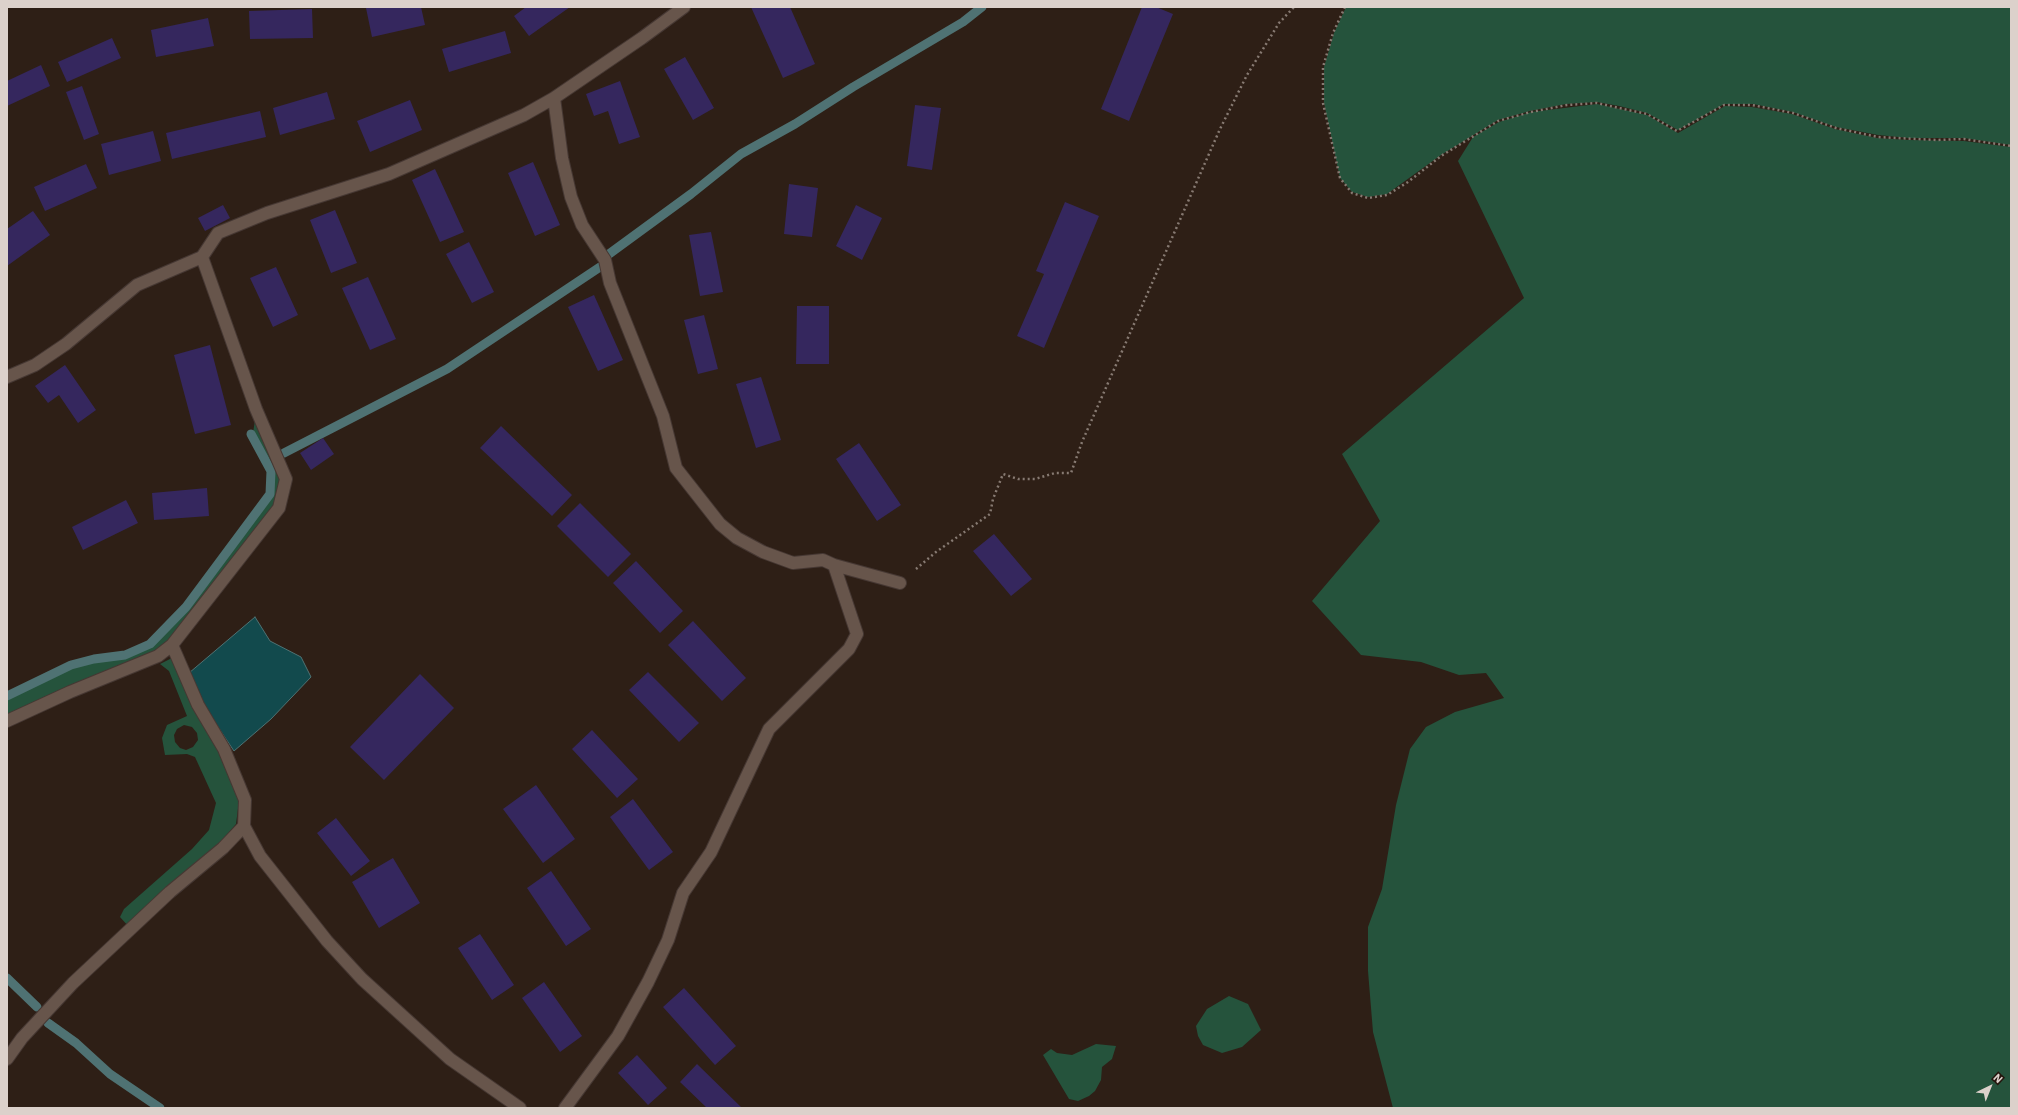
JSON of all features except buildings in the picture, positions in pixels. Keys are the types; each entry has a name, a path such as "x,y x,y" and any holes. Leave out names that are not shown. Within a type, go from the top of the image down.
{"street":[{"path":"7,377 35,365 66,344 137,285 202,257 218,234 267,213 389,174 524,116 554,98 642,38 684,7"},
{"path":"554,98 562,158 571,197 582,225 605,260 610,283 663,416 676,468 720,524 737,538 763,552 793,563 823,560 834,565 900,583"},
{"path":"7,721 70,692 158,656 172,645 279,508 286,479 256,409 202,257"},
{"path":"565,1108 618,1036 648,982 668,940 683,893 711,852 769,729 849,649 857,634 834,565"},
{"path":"172,645 198,705 224,749 245,800 244,826 260,856 283,887 327,941 362,979 450,1059 520,1108"},
{"path":"7,1059 22,1038 73,983 170,892 222,848 244,826"}],"path":[{"path":"900,583 936,552 990,514 993,499 1003,474 1018,479 1035,479 1055,473 1071,473 1082,442 1220,128 1247,75 1279,23 1294,7"},
{"path":"1345,7 1332,33 1323,67 1323,103 1334,158 1340,178 1352,192 1368,198 1387,195 1408,182 1442,156 1498,121 1531,112 1567,105 1597,103 1626,109 1647,114 1678,131 1724,105 1752,105 1793,112 1836,128 1878,137 1936,140 1964,139 2011,146"}],"green space":[{"path":"1346,7 2011,7 2011,145 1964,138 1909,138 1878,135 1836,127 1793,112 1753,104 1724,104 1678,130 1647,113 1619,106 1597,102 1566,104 1530,111 1498,120 1441,155 1387,194 1368,197 1352,192 1340,178 1324,103 1324,67 1334,33"},
{"path":"1597,104 1647,115 1678,133 1725,106 1752,107 1792,114 1835,129 1877,138 1964,141 2011,147 2011,1108 1393,1108 1373,1032 1368,971 1368,927 1382,889 1396,805 1410,749 1426,727 1455,712 1504,698 1486,673 1459,675 1421,662 1361,655 1312,601 1380,521 1342,454 1524,298 1458,161 1473,137 1499,122 1531,112"},
{"path":"255,420 281,480 274,506 169,641 155,652 7,716 7,699 72,668 94,662 125,658 152,646 188,609 272,495 274,470 253,433"},
{"path":"172,658 221,751 232,778 239,801 236,824 219,844 129,927 120,917 124,909 192,849 209,830 216,803 195,757 187,754 165,755 162,738 167,725 187,716 169,671 160,664","holes":["184,725 192,727 197,733 198,740 193,747 186,750 180,748 175,742 174,735 177,729"]},
{"path":"1229,996 1248,1004 1261,1030 1242,1047 1222,1053 1203,1045 1198,1036 1196,1026 1207,1009"},
{"path":"1096,1044 1116,1046 1112,1059 1102,1067 1101,1080 1095,1091 1089,1096 1078,1101 1069,1099 1043,1055 1051,1049 1057,1053 1072,1055"}],"water":[{"path":"255,617 270,641 301,657 311,677 271,719 234,751 200,700 189,673"}],"waterway":[{"path":"609,254 691,194 741,154 795,124 853,87 963,22 982,7"},
{"path":"284,453 447,369 600,267"},
{"path":"7,696 71,665 94,659 125,655 150,644 186,607 270,494 271,471 251,434"},
{"path":"7,978 37,1007"},
{"path":"48,1023 76,1043 110,1074 160,1108"}]}
